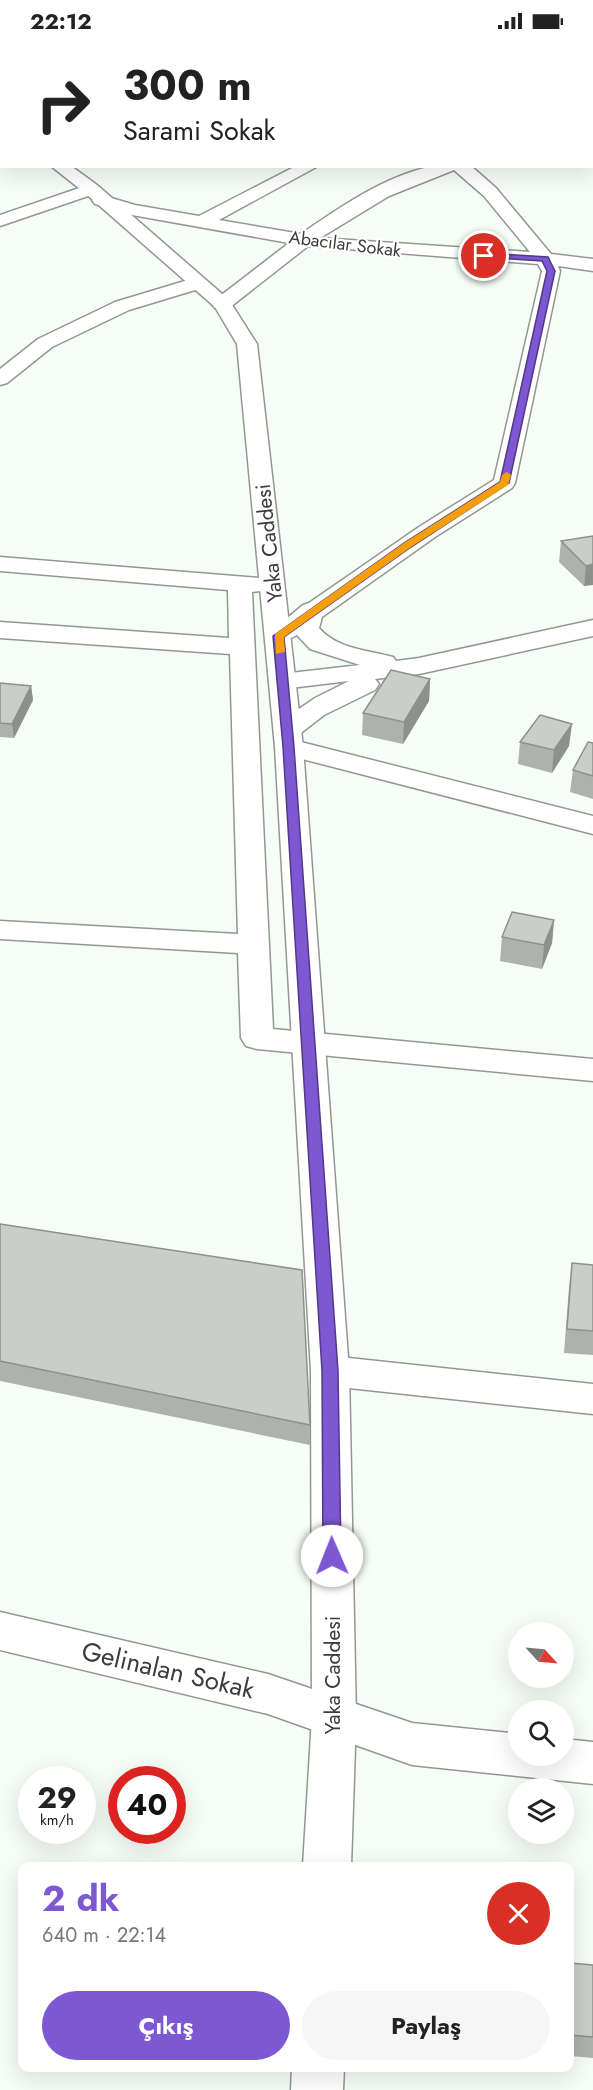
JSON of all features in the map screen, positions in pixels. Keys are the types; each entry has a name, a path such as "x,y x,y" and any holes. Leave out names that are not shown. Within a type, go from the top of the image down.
{"street":[{"name":"Yaka Caddesi","path":"62,168 222,304 247,344 274,585 288,739 306,1043 306,1275 330,1371 334,1718 327,1862"},
{"path":"202,222 306,168"},
{"path":"222,304 340,214 382,190 442,168"},
{"path":"279,636 312,610 504,483 551,271 545,259 490,192 462,168"},
{"name":"Abacılar Sokak","path":"96,195 132,210 304,240 366,248 545,259 593,265"},
{"path":"0,221 96,195"},
{"path":"135,229 149,221 182,219"},
{"path":"0,379 45,343 122,306 198,284"},
{"path":"0,564 274,585"},
{"path":"240,584 257,1038 593,1070"},
{"path":"312,610 306,629 320,644 377,661 419,666"},
{"path":"282,681 419,666 593,628"},
{"path":"0,630 244,647"},
{"path":"419,666 333,696 311,709 288,739 593,825"},
{"path":"0,930 254,944"},
{"path":"330,1371 593,1400"},
{"name":"Gelinalan Sokak","path":"0,1631 268,1694 412,1744 593,1763"},
{"path":"317,2090 318,2072"}],"building":[{"path":"593,536 593,564 586,566 561,541"},
{"path":"391,670 430,679 404,722 363,713"},
{"path":"0,683 31,686 12,724 0,723"},
{"path":"540,715 572,724 554,750 520,742"},
{"path":"588,742 593,743 593,776 573,770"},
{"path":"512,912 554,920 544,945 502,937"},
{"path":"0,1224 302,1270 310,1425 0,1361"},
{"path":"572,1263 593,1265 593,1331 567,1329"},
{"path":"574,1963 593,1965 593,2037 574,2035"}],"slow traffic":[{"path":"280,652 279,636 312,610 504,483 507,475"}],"route":[{"path":"332,1556 330,1371 306,1043 289,747 279,636 312,610 504,483 551,271 545,259 484,256"}]}
